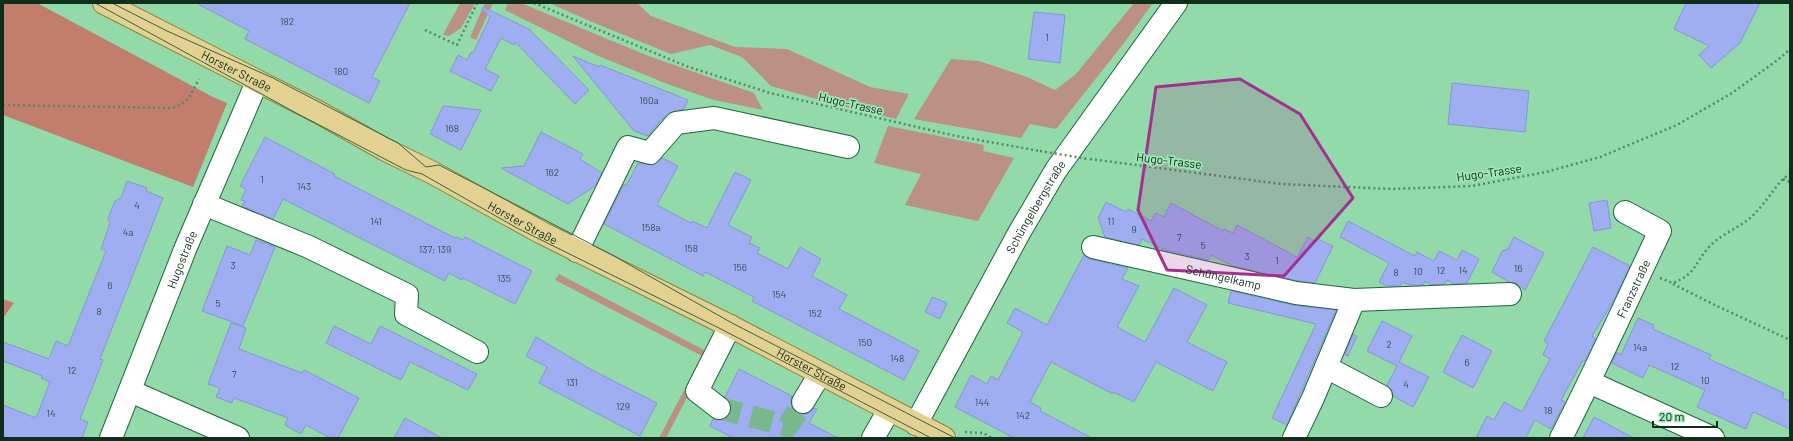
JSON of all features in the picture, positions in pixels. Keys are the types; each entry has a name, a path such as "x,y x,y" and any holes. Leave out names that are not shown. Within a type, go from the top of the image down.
{"main road":[{"name":"Horster Straße","path":"104,3 320,113 384,149 435,174 577,251 730,326 944,438"}],"street":[{"name":"Schüngelbergstraße","path":"916,424 1018,233 1056,170 1176,3"},
{"name":"Hugostraße","path":"111,438 204,204 257,82"},
{"path":"577,251 628,147 650,153 676,123 714,118 848,147"},
{"path":"204,204 309,247 407,295 406,314 477,352"},
{"name":"Franzstraße","path":"1561,438 1660,231 1625,212"},
{"name":"Schüngelkamp","path":"1093,247 1296,293 1354,300 1510,294"},
{"path":"1294,438 1354,300"},
{"path":"719,408 697,391 730,326"},
{"path":"1326,367 1381,396"},
{"path":"803,402 820,374"},
{"path":"1589,382 1713,438"},
{"path":"130,391 238,438"},
{"path":"873,438 889,410"}],"path":[{"path":"426,30 457,45 477,3"},
{"name":"Hugo-Trasse","path":"534,3 686,66 770,93 956,136 1088,159 1281,184 1392,189 1472,186 1546,172 1600,157 1677,125 1732,93 1790,49"},
{"path":"3,105 171,108 182,105 191,94 199,78"},
{"path":"1673,283 1688,276 1694,270 1709,247 1722,235 1750,217 1783,179 1790,174"},
{"path":"1783,179 1790,182"},
{"path":"1655,276 1673,283 1717,306 1790,340"},
{"path":"983,433 992,438"}],"highlighted area":[{"path":"1240,79 1300,114 1353,198 1284,276 1167,270 1138,210 1156,87"}],"shaded area":[{"path":"3,3 37,3 213,97 227,103 193,187 3,115"},
{"path":"460,3 475,3 461,28 449,36 443,35"},
{"path":"485,3 493,3 476,40 470,37"},
{"path":"508,3 521,3 646,55 754,93 763,110 714,100 670,85 596,55 505,10"},
{"path":"549,3 637,3 651,16 735,47 787,49 870,87 909,94 896,119 827,102 771,86 742,57 710,45 671,54"},
{"path":"1134,3 1153,3 1124,43 1056,129 1030,124 1021,138 914,119 951,59 979,61 1027,77 1055,90 1076,74"},
{"path":"888,126 984,145 983,151 1014,158 978,221 905,205 921,174 874,163"},
{"path":"559,274 710,353 666,438 659,438 702,356 555,280"},
{"path":"3,299 14,303 3,318"}],"building":[{"path":"196,3 410,3 372,77 380,81 369,103 245,39 249,31"},
{"path":"1686,3 1760,3 1740,43 1711,68 1699,55 1709,46 1674,29"},
{"path":"483,7 529,29 589,90 575,104 515,42 514,45 501,38 485,69 499,76 491,91 450,71 458,55 467,60 471,52 473,53 490,17 482,9"},
{"path":"1034,12 1065,15 1060,63 1028,59"},
{"path":"573,56 599,67 600,65 688,100 684,109 674,111 661,120 648,136 634,131"},
{"path":"1452,83 1529,91 1525,132 1448,124"},
{"path":"443,106 481,110 461,150 430,134"},
{"path":"541,132 583,154 580,159 602,173 596,185 568,204 501,168 524,166"},
{"path":"265,137 335,174 334,176 455,238 456,237 463,240 465,237 532,271 515,304 463,278 462,280 449,273 445,281 283,199 273,219 242,206 245,201 241,200 246,189 240,186"},
{"path":"662,158 678,166 657,205 691,223 692,221 707,228 735,172 751,180 728,225 752,237 749,243 760,248 757,253 788,269 800,247 821,259 812,276 847,295 839,309 919,351 904,380 752,301 754,297 705,272 703,276 604,224 624,184 626,186 638,163 653,165"},
{"path":"127,181 147,188 146,191 163,198 100,359 103,360 80,419 88,422 82,438 3,438 3,405 36,418 50,382 41,378 42,376 3,361 3,342 49,359 56,341 68,346 106,251 101,249 110,223 108,219 115,201 121,198"},
{"path":"1607,200 1611,228 1594,231 1589,203"},
{"path":"1106,202 1126,212 1128,209 1151,221 1156,213 1164,217 1171,203 1223,231 1224,229 1233,233 1237,225 1297,257 1308,237 1316,242 1318,239 1333,246 1315,283 1298,281 1233,266 1211,255 1208,260 1165,250 1142,239 1139,245 1105,237 1098,218"},
{"path":"1348,221 1415,256 1417,252 1434,261 1439,251 1457,260 1462,250 1479,259 1467,283 1454,284 1447,280 1445,284 1431,285 1425,281 1423,285 1409,285 1402,282 1400,286 1387,286 1379,282 1389,263 1340,237"},
{"path":"1514,237 1544,253 1525,290 1516,283 1509,282 1492,272 1502,251 1508,249"},
{"path":"256,240 275,247 243,326 202,311 227,246 250,255"},
{"path":"1593,247 1630,266 1613,302 1592,336 1596,339 1585,361 1583,360 1561,400 1565,402 1551,429 1535,420 1526,437 1527,438 1476,438 1487,416 1494,420 1504,402 1522,412 1550,359 1543,355 1548,344 1544,341"},
{"path":"1084,255 1090,259 1128,268 1122,279 1139,286 1117,327 1145,342 1174,288 1207,305 1187,342 1227,362 1213,391 1156,362 1134,402 1113,392 1113,394 1051,362 1030,402 1041,408 1040,411 1092,438 1014,438 955,407 971,375 987,384 991,376 998,380 1023,332 1007,323 1015,308 1047,325"},
{"path":"1231,291 1293,305 1336,310 1287,425 1272,418 1316,324 1228,303"},
{"path":"932,297 947,303 940,319 925,312"},
{"path":"1638,318 1654,325 1653,329 1711,355 1709,359 1784,393 1782,398 1790,401 1790,429 1753,412 1746,429 1697,407 1705,390 1649,365 1643,378 1612,363 1617,352 1621,355"},
{"path":"1382,321 1412,336 1399,362 1429,377 1413,407 1393,396 1392,390 1387,385 1397,366 1367,351"},
{"path":"231,323 246,328 239,349 302,373 304,370 359,398 338,438 330,438 306,425 301,434 285,425 288,418 234,398 232,403 216,397 220,388 208,384"},
{"path":"334,326 371,344 380,326 477,374 468,390 410,362 401,380 326,343"},
{"path":"1353,334 1357,336 1348,356 1345,355"},
{"path":"1462,335 1492,351 1473,388 1443,372"},
{"path":"536,337 590,369 657,403 640,436 539,383 547,367 526,356"},
{"path":"739,369 792,396 792,408 797,413 809,413 814,408 817,409 809,423 838,438 733,438 710,426 713,419 723,420 729,415 731,404 725,397"},
{"path":"1594,417 1634,438 1583,438"},
{"path":"405,418 442,438 394,438"}],"tunnel":[{"path":"719,408 788,426 803,402"}],"tram line":[{"path":"95,3 298,114 406,170 422,174 517,228 717,327 931,438"},
{"path":"112,3 167,31 273,78 398,143 426,167 439,165 614,256 732,323 955,438"}]}
